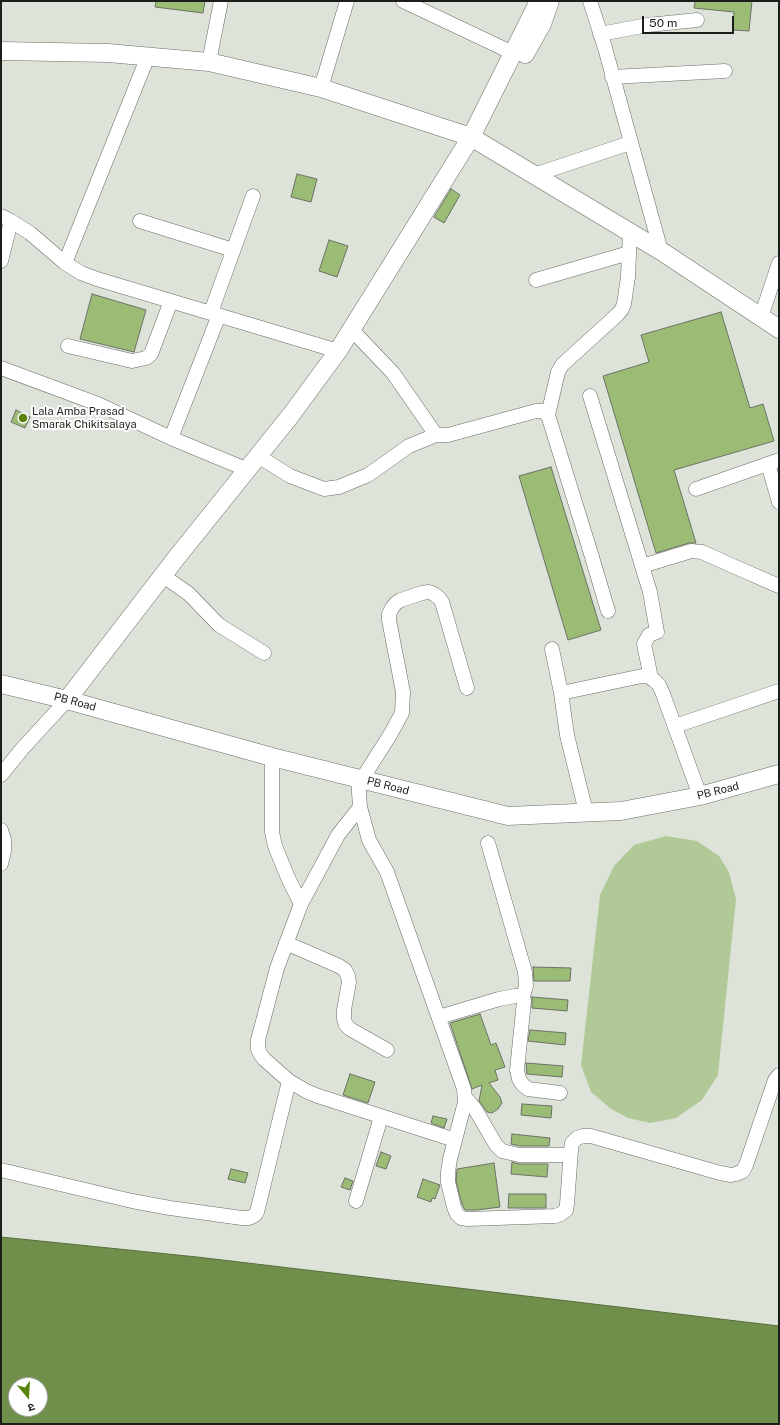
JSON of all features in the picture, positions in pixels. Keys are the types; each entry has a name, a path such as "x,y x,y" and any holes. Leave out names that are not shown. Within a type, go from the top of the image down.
{"street":[{"path":"209,62 220,1"},
{"path":"321,88 347,1"},
{"path":"403,1 513,53"},
{"path":"476,140 513,53 538,1"},
{"path":"1,775 22,749 67,700 162,575 291,415 338,351 486,126 542,24 550,1"},
{"path":"590,1 661,251"},
{"path":"600,34 648,25 696,20"},
{"path":"1,50 108,53 209,62 321,88 476,140 661,251 779,329"},
{"path":"65,263 148,56"},
{"path":"612,76 725,71"},
{"path":"534,175 630,143"},
{"path":"171,438 215,314 233,250 253,196"},
{"path":"1,261 6,218 30,233 65,263 81,273 338,351"},
{"path":"140,221 233,250"},
{"path":"608,611 548,415 558,372 562,365 622,309 628,277 630,232"},
{"path":"536,280 629,252"},
{"path":"761,317 779,263"},
{"path":"68,346 132,361 146,358 151,354 171,301"},
{"path":"352,330 393,373 436,435"},
{"path":"1,368 98,404 171,438 253,463 324,489 339,486 368,475 409,446 436,435 448,435 536,411 542,411 548,415"},
{"path":"590,396 650,592 657,632 649,635 644,644 651,678"},
{"path":"696,489 774,462 779,502"},
{"path":"642,566 691,551 702,552 779,586"},
{"path":"162,575 189,594 219,625 264,653"},
{"path":"467,688 442,602 439,598 429,592 422,593 396,603 389,614 389,620 404,692 402,712 390,735 360,779 360,807 369,840 387,872 464,1089 464,1108 454,1140 448,1172 448,1182 457,1214 461,1218 468,1220 555,1216 561,1214 566,1210 567,1204 572,1143 577,1138 583,1136 591,1136 720,1173 731,1175 743,1171 775,1080 779,1075"},
{"path":"552,649 561,693 567,735 586,812"},
{"path":"561,693 642,676 648,676 651,678 659,685 700,796"},
{"name":"PB Road","path":"1,684 67,700 272,757 508,816 620,811 700,796 779,774"},
{"path":"675,726 779,691"},
{"path":"272,757 272,818 275,846 288,878 301,904"},
{"path":"360,807 338,835 301,904 277,968 258,1040 258,1049 261,1055 289,1081 318,1096 454,1140"},
{"path":"1,830 4,840 4,851 1,864"},
{"path":"488,843 525,972 526,986 523,996 524,1001 518,1070 519,1079 523,1086 528,1089 560,1093"},
{"path":"286,943 339,966 344,970 348,976 349,982 344,1010 346,1025 350,1029 386,1050"},
{"path":"439,1017 499,999 523,996"},
{"path":"1,1170 132,1201 170,1208 250,1218 255,1216 257,1212 289,1081"},
{"path":"465,1097 475,1108 496,1145 502,1151 519,1155 570,1155"},
{"path":"356,1200 381,1117"}],"shaded area":[{"path":"666,836 697,841 719,856 729,872 736,899 718,1075 702,1100 676,1118 650,1123 628,1118 611,1109 591,1092 581,1065 600,895 614,866 634,845"},
{"path":"1,1237 197,1257 779,1326 779,1424 1,1424"}],"building":[{"path":"156,1 205,1 203,13 155,7"},
{"path":"695,1 752,1 749,31 733,30 734,12 694,8"},
{"path":"297,174 317,179 311,202 291,197"},
{"path":"451,189 460,195 444,223 434,217"},
{"path":"329,240 348,246 337,277 319,271"},
{"path":"92,294 146,310 134,352 80,339"},
{"path":"721,312 750,408 763,404 774,441 674,470 696,543 689,543 656,553 603,376 649,362 641,335"},
{"path":"16,410 30,417 25,428 11,422"},
{"path":"551,467 601,630 568,640 519,476"},
{"path":"533,967 571,968 570,981 534,981"},
{"path":"532,997 568,1000 567,1011 532,1008"},
{"path":"480,1014 491,1045 496,1043 505,1067 495,1070 498,1080 489,1083 500,1097 502,1103 498,1109 492,1113 487,1112 479,1101 482,1085 472,1089 450,1023"},
{"path":"530,1030 566,1033 565,1045 528,1041"},
{"path":"526,1063 563,1066 562,1077 527,1074"},
{"path":"350,1074 375,1082 368,1103 343,1095"},
{"path":"522,1104 552,1106 551,1118 521,1115"},
{"path":"433,1116 447,1119 444,1128 431,1123"},
{"path":"512,1134 550,1138 549,1146 520,1146 511,1144"},
{"path":"381,1152 391,1156 386,1169 376,1166"},
{"path":"512,1162 519,1164 548,1164 547,1177 511,1174"},
{"path":"494,1163 500,1207 465,1210 456,1181 457,1169"},
{"path":"231,1169 248,1173 245,1183 228,1179"},
{"path":"345,1178 353,1181 350,1190 341,1187"},
{"path":"423,1179 440,1185 435,1199 432,1198 431,1202 417,1197"},
{"path":"509,1194 546,1194 546,1208 508,1208"}],"place":[{"name":"Lala Amba Prasad Smarak Chikitsalaya","path":"23,418"}]}
